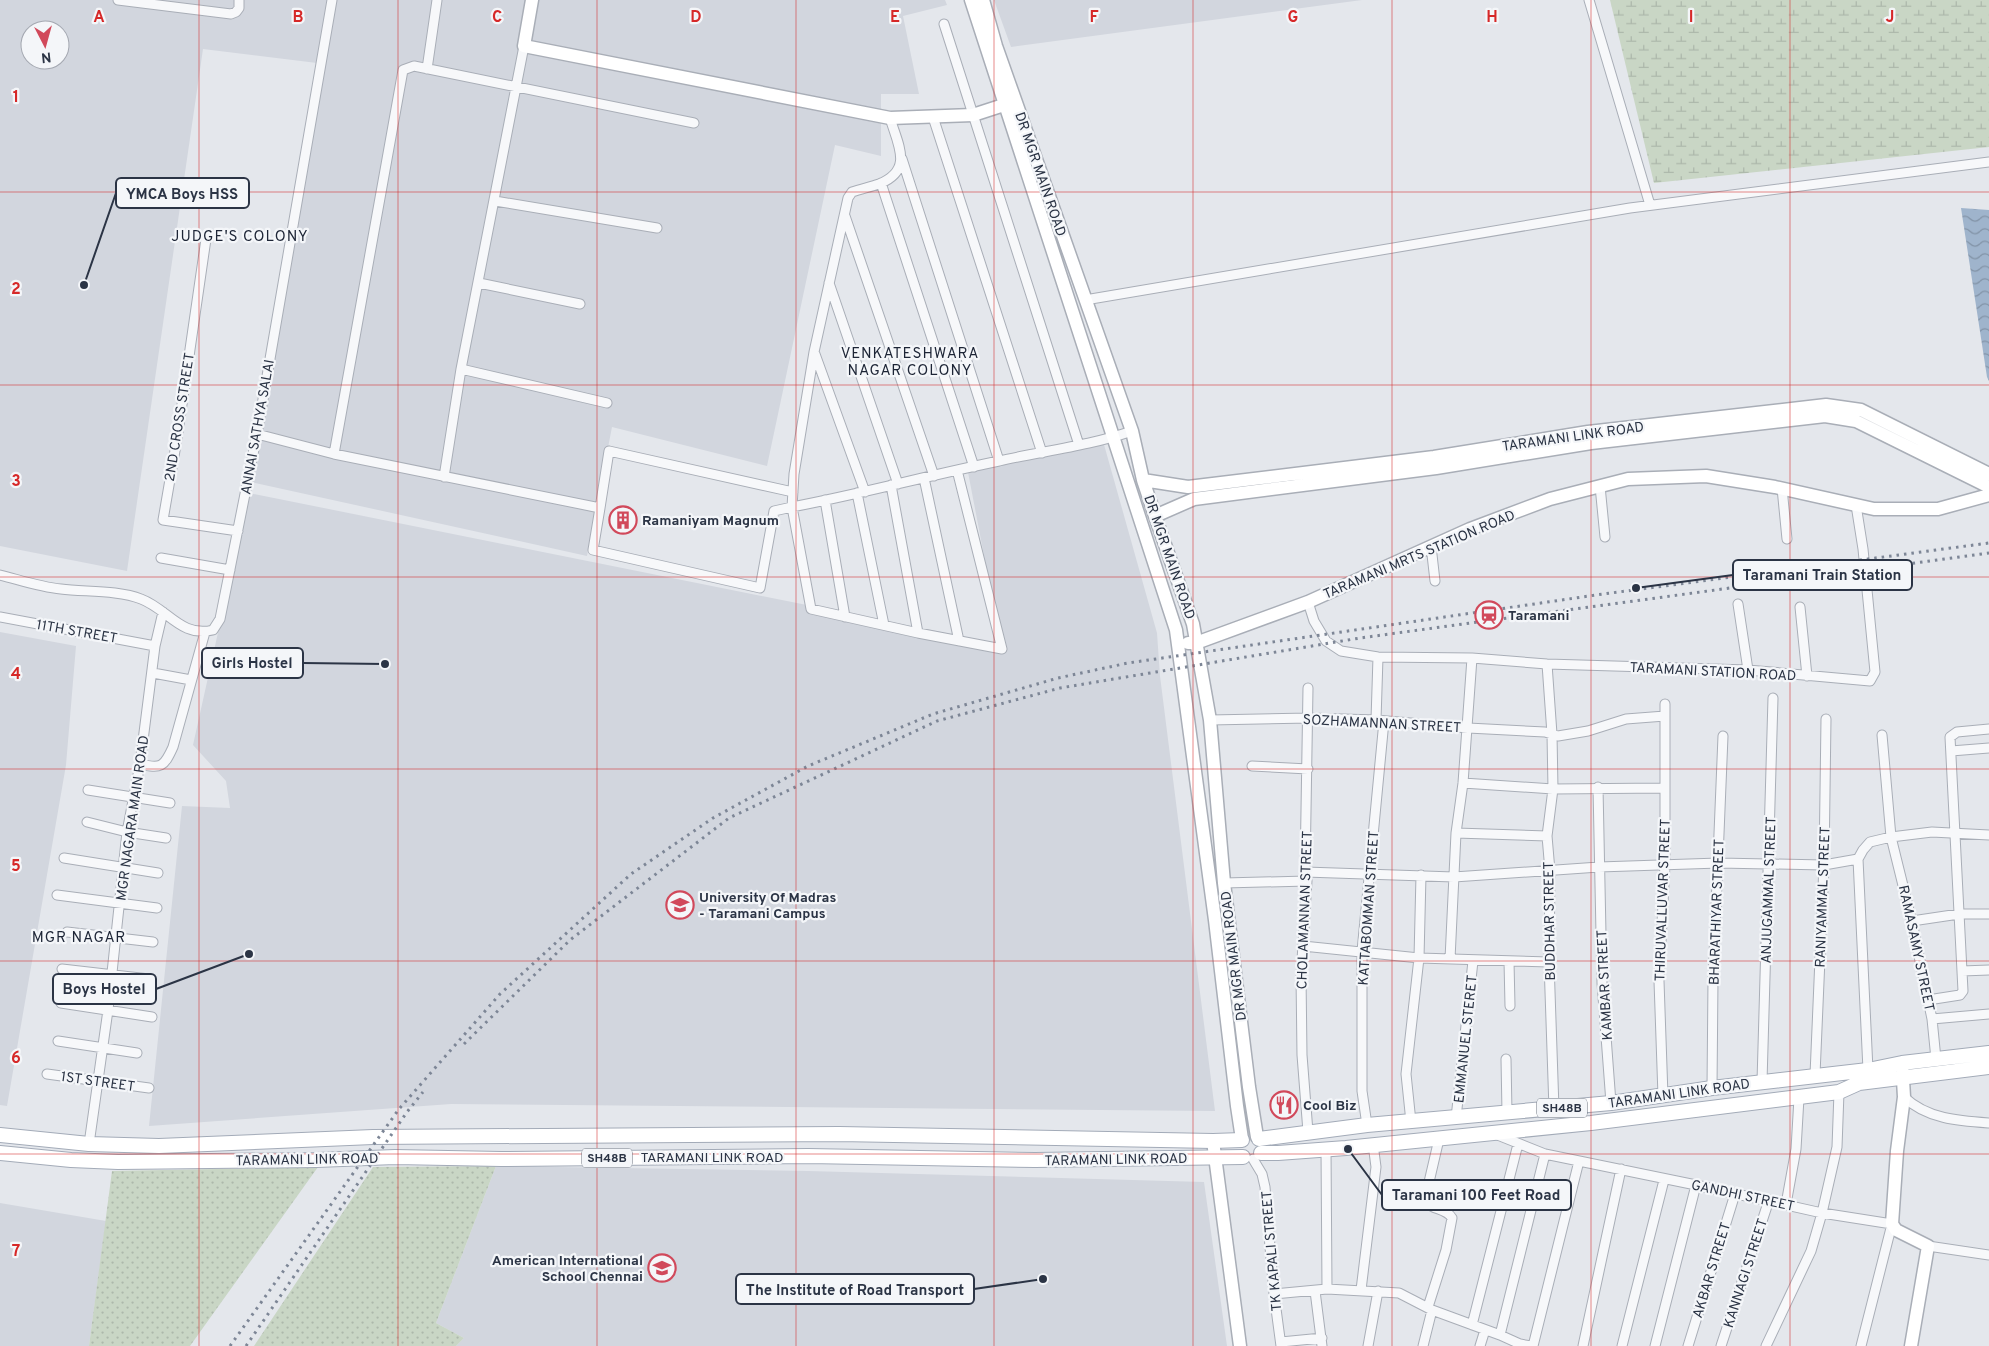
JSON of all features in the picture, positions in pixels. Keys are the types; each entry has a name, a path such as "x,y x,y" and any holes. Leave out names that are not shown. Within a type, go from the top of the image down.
{"main road":[{"name":"TARAMANI LINK ROAD","path":"0,1153 71,1160 118,1162 316,1160 395,1157 501,1159 808,1156 1026,1160 1214,1158 1255,1149 1308,1132 1611,1103 1712,1088 1868,1070 1902,1063 1989,1052"},
{"name":"TARAMANI LINK ROAD","path":"1255,1149 1278,1153 1495,1134 1799,1098 1840,1092 1859,1083 1989,1067"},
{"name":"TARAMANI LINK ROAD","path":"0,1135 89,1144 168,1146 373,1136 829,1134 1213,1141 1242,1139"},
{"path":"1242,1139 1239,1149 1255,1149"}],"street":[{"path":"118,0 231,14 239,8 239,0"},
{"name":"ANNAI SATHYA SALAI","path":"205,632 213,630 220,618 238,531 257,434 332,0"},
{"path":"427,69 437,0"},
{"path":"444,477 462,369 532,0"},
{"name":"DR MGR MAIN ROAD","path":"971,0 1085,300 1132,431 1143,480 1154,516 1193,624 1210,720 1224,883 1255,1149"},
{"name":"DR MGR MAIN ROAD","path":"983,0 1010,103 1068,304 1114,437 1176,630 1215,920 1236,1106 1242,1139"},
{"path":"1589,0 1650,205"},
{"path":"944,24 1079,445"},
{"path":"524,46 890,118 972,115 1010,103"},
{"path":"334,454 401,74 409,67 427,69 694,123"},
{"path":"933,117 1042,453"},
{"path":"890,118 999,461"},
{"path":"902,159 899,170 893,177 881,183 852,192 848,198 814,352 794,474 792,507 811,609 918,633 1002,649 956,470"},
{"path":"1085,300 1650,205 1989,162"},
{"path":"881,183 974,467"},
{"path":"494,201 657,228"},
{"path":"844,215 934,476"},
{"name":"2ND CROSS STREET","path":"206,239 177,439 162,520 238,531"},
{"path":"829,282 895,485 918,633"},
{"path":"479,283 580,304"},
{"path":"814,352 861,493 884,625"},
{"path":"462,369 606,404"},
{"name":"TARAMANI LINK ROAD","path":"1143,480 1188,487 1434,457 1588,432 1826,405 1861,410 1989,474"},
{"name":"TARAMANI LINK ROAD","path":"1154,516 1194,499 1436,468 1590,443 1825,416 1856,421 1989,486"},
{"path":"793,492 610,450 593,550 760,588 774,511 861,493 956,470 1079,445 1132,431"},
{"path":"257,434 334,454 600,508"},
{"name":"TARAMANI MRTS STATION ROAD","path":"1178,644 1196,643 1308,602 1470,529 1550,499 1628,479 1706,476 1782,488 1874,509 1938,509 1989,495"},
{"path":"924,478 959,640"},
{"path":"1600,486 1605,537"},
{"path":"1782,488 1787,539"},
{"path":"825,500 845,617"},
{"name":"TARAMANI STATION ROAD","path":"1308,602 1314,621 1326,641 1340,651 1378,657 1472,658 1548,664 1748,670 1870,681 1874,677 1875,672 1863,550 1856,505"},
{"path":"1431,546 1435,581"},
{"path":"161,558 230,570"},
{"path":"0,575 59,589 96,592 141,599 179,624 193,631 205,632 173,747 168,758 162,766 154,768 140,764"},
{"path":"1738,604 1748,670"},
{"path":"1800,606 1807,676"},
{"name":"MGR NAGARA MAIN ROAD","path":"89,1144 108,1010 127,832 140,764 155,646 163,612"},
{"name":"11TH STREET","path":"0,617 155,646"},
{"name":"KATTABOMMAN STREET","path":"1367,1125 1362,1091 1362,951 1380,720 1378,657"},
{"path":"1450,959 1456,833 1464,783 1472,658"},
{"name":"BUDDHAR STREET","path":"1548,664 1553,790 1547,836 1550,871 1549,962 1554,1109"},
{"path":"153,673 191,680"},
{"name":"CHOLAMANNAN STREET","path":"1308,688 1306,876 1301,976 1302,1055 1308,1132"},
{"name":"ANJUGAMMAL STREET","path":"1762,1082 1770,864 1773,698"},
{"name":"THIRUVALLUVAR STREET","path":"1663,1096 1659,980 1665,865 1665,704"},
{"name":"SOZHAMANNAN STREET","path":"1210,720 1309,718 1380,720 1468,728 1544,732 1558,736 1575,734 1626,719 1665,716"},
{"name":"RANIYAMMAL STREET","path":"1814,1075 1824,865 1826,719"},
{"path":"1928,1000 1961,994 1964,991 1950,737 1953,733 1989,729"},
{"name":"RAMASAMY STREET","path":"1882,735 1891,837 1912,920 1932,1019 1936,1059"},
{"name":"BHARATHIYAR STREET","path":"1712,1088 1713,980 1723,736"},
{"path":"1951,751 1989,748"},
{"path":"1252,766 1308,769"},
{"path":"1464,783 1553,790 1598,787 1664,788"},
{"name":"KAMBAR STREET","path":"1598,787 1602,982 1611,1103"},
{"path":"88,790 170,803"},
{"path":"86,822 127,832 166,838"},
{"path":"1868,1070 1858,859 1870,842 1891,837 1932,832 1989,835"},
{"path":"1456,833 1547,836"},
{"path":"64,858 158,873"},
{"path":"1224,883 1368,873 1454,876 1599,867 1719,863 1824,865 1858,859"},
{"path":"1410,1122 1406,1074 1419,958 1421,876"},
{"path":"57,895 157,908"},
{"path":"1912,920 1959,914 1989,914"},
{"path":"67,932 153,942"},
{"path":"1303,946 1419,958 1549,962"},
{"name":"EMMANUEL STERET","path":"1456,1118 1473,961"},
{"path":"1509,961 1510,1006"},
{"path":"62,969 149,979"},
{"path":"1962,971 1989,970"},
{"path":"61,1004 152,1016"},
{"path":"1932,1019 1989,1014"},
{"path":"58,1041 137,1053"},
{"path":"1506,1059 1507,1113"},
{"path":"1861,1346 1892,1224 1897,1151 1904,1097 1902,1063"},
{"name":"1ST STREET","path":"47,1074 148,1088"},
{"path":"1766,1346 1811,1251 1837,1147 1840,1092"},
{"path":"1904,1097 1911,1104 1949,1120 1989,1123"},
{"path":"1786,1204 1796,1149 1799,1098"},
{"name":"GANDHI STREET","path":"1495,1134 1545,1154 1664,1180 1696,1184 1822,1213 1892,1224 1896,1230 1908,1238 1928,1246 1989,1255"},
{"path":"1423,1346 1430,1308 1446,1250 1452,1218 1450,1214 1431,1207 1426,1203 1438,1139"},
{"path":"1213,1141 1240,1346"},
{"path":"1361,1290 1376,1167 1373,1144"},
{"path":"1472,1325 1518,1144"},
{"name":"TK KAPALI STREET","path":"1255,1149 1265,1187 1274,1294 1281,1344"},
{"path":"1326,1149 1327,1289"},
{"path":"1500,1334 1545,1154"},
{"path":"1274,1294 1327,1289 1399,1293 1430,1308 1500,1334 1520,1345 1532,1346 1579,1161"},
{"path":"1583,1346 1620,1170"},
{"path":"1622,1346 1664,1180"},
{"path":"1655,1346 1696,1184"},
{"name":"AKBAR STREET","path":"1688,1346 1735,1194"},
{"name":"KANNAGI STREET","path":"1721,1346 1769,1200"},
{"path":"1911,1346 1928,1246"},
{"path":"1281,1344 1322,1342 1315,1291"},
{"path":"1368,1346 1378,1291"},
{"path":"1480,1346 1485,1330"}],"shaded area":[{"path":"0,0 945,0 947,5 903,16 919,94 881,94 881,156 835,145 767,466 612,427 587,556 251,482 317,63 203,49 127,571 0,546"},
{"path":"994,0 1362,0 1011,47"},
{"name":"University Of Madras - Taramani Campus","path":"1103,441 1157,633 1160,676 1215,1111 451,1104 149,1126 182,806 230,808 226,781 193,745 249,493 1001,644 967,467"},
{"path":"0,632 76,646 66,765 7,1106 0,1105"},
{"path":"496,1166 808,1171 1204,1182 1227,1346 456,1346 464,1338 436,1323"},
{"path":"0,1203 106,1221 89,1346 0,1346"}],"green space":[{"path":"1610,0 1989,0 1989,147 1654,183"},
{"path":"496,1166 436,1323 464,1338 456,1346 254,1346 373,1167"},
{"path":"318,1167 190,1346 89,1346 112,1171"}],"water":[{"path":"1961,208 1989,210 1989,381 1987,377"}],"railway":[{"path":"230,1346 399,1109 500,994 631,874 713,818 808,766 933,714 1058,678 1128,663 1596,595 1989,543"},
{"path":"464,1044 570,940 729,818 937,721 1060,688 1360,638 1989,553"},
{"path":"246,1346 407,1112 423,1092"}],"place":[{"name":"YMCA Boys HSS","path":"84,285"},
{"name":"Ramaniyam Magnum","path":"623,520"},
{"name":"Taramani Train Station","path":"1636,588"},
{"name":"Taramani","path":"1489,615"},
{"name":"Girls Hostel","path":"385,664"},
{"name":"University Of Madras - Taramani Campus","path":"680,905"},
{"name":"Boys Hostel","path":"249,954"},
{"name":"Cool Biz","path":"1284,1105"},
{"name":"Taramani 100 Feet Road","path":"1348,1149"},
{"name":"American International School Chennai","path":"662,1268"},
{"name":"The Institute of Road Transport","path":"1043,1279"}],"district":[{"name":"JUDGE'S COLONY","path":"240,236"},
{"name":"VENKATESHWARA NAGAR COLONY","path":"910,362"},
{"name":"MGR NAGAR","path":"79,937"}]}
